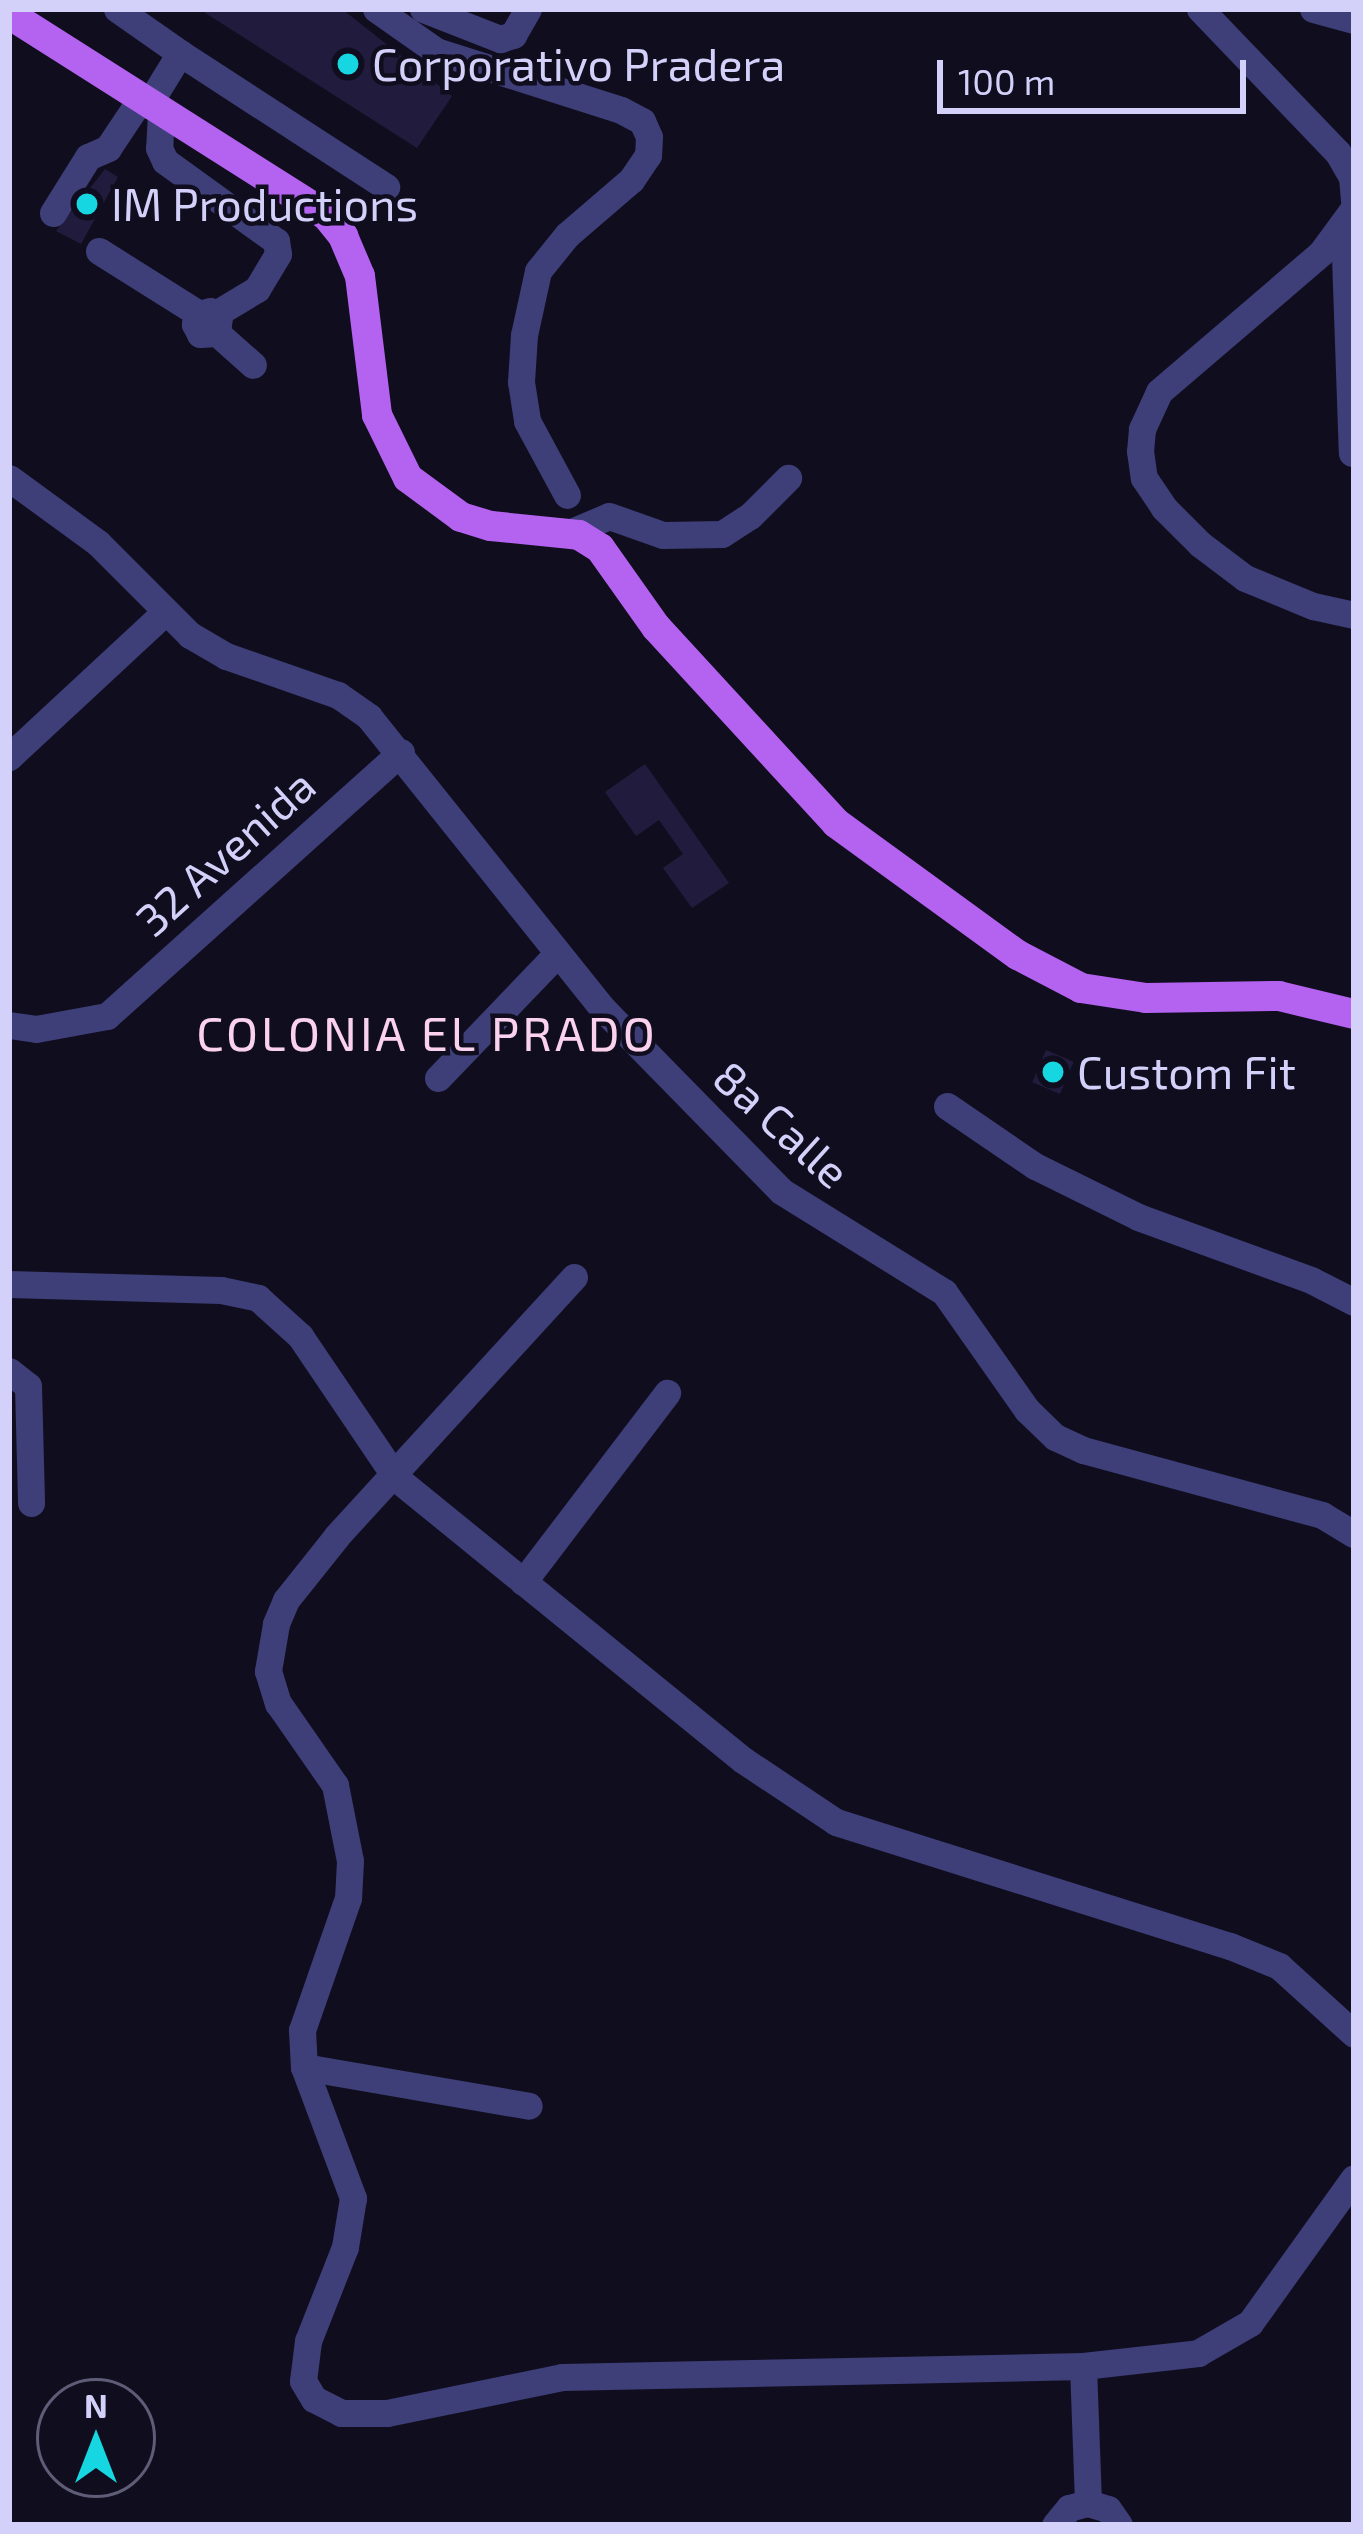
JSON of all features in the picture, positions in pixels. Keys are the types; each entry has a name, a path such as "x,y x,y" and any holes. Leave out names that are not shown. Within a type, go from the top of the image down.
{"main road":[{"path":"9,14 327,216 344,236 360,276 377,415 408,478 461,518 491,526 569,533 600,548 656,627 836,823 1053,978 1117,997 1279,996 1345,1007"}],"street":[{"path":"117,9 386,187"},
{"path":"376,9 436,51 621,110 642,121 649,137 648,154 631,180 567,235 538,271 520,382 527,421 567,495"},
{"path":"423,9 500,39 513,35 528,9"},
{"path":"1200,9 1338,152 1352,177 1352,453"},
{"path":"1313,9 1354,20"},
{"path":"53,213 88,157 108,148 150,106 180,53"},
{"path":"150,106 165,161 276,241 278,254 257,289 211,320"},
{"path":"1351,212 1160,392 1142,429 1140,451 1144,478 1164,508 1215,556 1245,578 1313,606 1354,615"},
{"path":"99,251 211,320 253,365"},
{"name":"8a Calle","path":"9,478 98,543 190,635 226,656 338,695 369,717 604,1010 781,1191 944,1292 1027,1410 1055,1437 1084,1450 1322,1515 1354,1534"},
{"path":"569,533 610,516 663,535 722,534 750,516 788,478"},
{"path":"9,758 166,611"},
{"name":"32 Avenida","path":"9,1024 37,1030 107,1016 401,752"},
{"path":"438,1078 557,954"},
{"path":"947,1106 1035,1166 1138,1217 1290,1271 1354,1302"},
{"path":"574,1277 305,1573 275,1624 268,1671 278,1703 335,1785 350,1861 348,1898 310,1994 302,2030 304,2067 353,2198 345,2247 308,2341 303,2381 314,2399 331,2410 387,2413 562,2377 1083,2366 1198,2353 1235,2336 1263,2308 1354,2178"},
{"path":"9,1285 221,1290 258,1298 300,1336 395,1478 743,1760 836,1822 1230,1946 1279,1966 1354,2034"},
{"path":"9,1371 28,1386 31,1504"},
{"path":"523,1582 667,1393"},
{"path":"304,2067 529,2107"},
{"path":"1083,2366 1088,2503"},
{"path":"1054,2525 1069,2508 1088,2503 1108,2510 1119,2525"}],"building":[{"name":"Corporativo Pradera","path":"199,9 342,9 452,96 417,148"},
{"name":"IM Productions","path":"105,169 118,177 81,244 56,231"},
{"path":"645,764 729,883 692,908 663,868 683,854 659,820 636,836 605,792"},
{"name":"Custom Fit","path":"1046,1050 1074,1062 1060,1094 1032,1082"}],"place":[{"name":"Corporativo Pradera","path":"348,64"},
{"name":"IM Productions","path":"87,204"},
{"name":"Custom Fit","path":"1053,1072"}],"district":[{"name":"COLONIA EL PRADO","path":"427,1033"}]}
